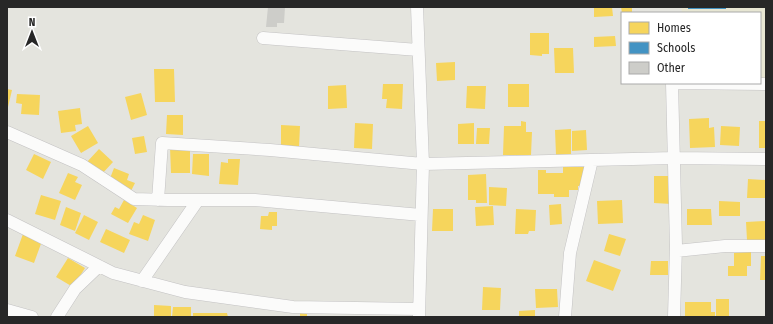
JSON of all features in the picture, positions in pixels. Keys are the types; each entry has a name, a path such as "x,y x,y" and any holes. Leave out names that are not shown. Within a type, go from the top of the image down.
{"street":[{"path":"7,220 113,273 185,292 293,307 419,313 423,164 416,7"},
{"path":"263,38 418,50"},
{"path":"672,84 676,251 674,317"},
{"path":"7,132 82,165 134,199 255,200 421,215"},
{"path":"158,200 162,143 270,150 423,164 674,158 766,159"},
{"path":"565,317 570,253 592,160"},
{"path":"142,281 198,200"},
{"path":"676,251 725,246 766,246"},
{"path":"57,317 75,289 99,266"},
{"path":"7,310 32,317"}],"shaded area":[{"path":"681,7 766,7 766,79 761,79 761,12 682,12"}],"building: Homes":[{"path":"594,7 612,7 613,16 594,17"},
{"path":"621,7 632,7 632,12 622,12"},
{"path":"530,33 549,33 549,54 542,54 542,56 530,55"},
{"path":"615,36 616,46 594,47 594,37"},
{"path":"554,48 573,48 574,73 555,73"},
{"path":"455,62 455,80 437,81 436,63"},
{"path":"154,69 174,69 175,102 155,102"},
{"path":"383,84 403,84 402,109 386,108 387,99 382,99"},
{"path":"508,84 529,84 529,107 508,107"},
{"path":"346,85 347,108 328,109 328,86"},
{"path":"467,86 486,86 485,109 466,108"},
{"path":"7,89 12,90 8,107 7,107"},
{"path":"141,93 147,115 131,120 125,97"},
{"path":"17,94 40,95 39,115 21,114 22,104 16,103"},
{"path":"80,108 82,124 75,125 76,131 61,133 58,111"},
{"path":"167,115 183,115 183,135 166,134"},
{"path":"709,118 709,128 714,127 715,147 690,148 689,119"},
{"path":"521,121 526,122 526,132 532,132 531,155 503,155 504,126 521,126"},
{"path":"759,121 766,121 766,148 759,148"},
{"path":"355,123 373,124 372,149 354,148"},
{"path":"474,123 474,144 458,144 458,124"},
{"path":"281,125 300,126 299,148 281,147"},
{"path":"88,126 98,143 81,153 71,136"},
{"path":"721,126 740,127 739,146 720,145"},
{"path":"477,128 490,128 489,144 476,144"},
{"path":"571,129 571,155 556,155 555,130"},
{"path":"586,130 587,150 572,151 572,131"},
{"path":"144,136 147,152 135,154 132,138"},
{"path":"170,147 190,147 190,173 171,173"},
{"path":"99,149 113,162 101,175 87,162"},
{"path":"34,154 51,162 43,179 26,170"},
{"path":"193,154 209,154 209,176 192,174"},
{"path":"228,159 240,159 238,185 219,184 221,162 228,163"},
{"path":"563,167 585,167 585,186 578,186 578,190 569,190 569,197 554,197 554,194 538,194 538,170 546,170 546,173 563,173"},
{"path":"114,168 129,174 127,180 135,183 131,191 109,181"},
{"path":"68,173 78,177 75,182 82,185 75,200 59,193"},
{"path":"486,174 487,203 476,203 476,200 468,200 468,175"},
{"path":"654,176 673,176 672,204 654,203"},
{"path":"748,179 766,180 766,198 747,198"},
{"path":"489,187 507,188 506,206 489,205"},
{"path":"41,195 61,201 55,220 35,214"},
{"path":"124,200 137,208 128,223 111,214 115,207 119,209"},
{"path":"622,200 623,223 598,224 597,201"},
{"path":"719,201 740,202 740,216 719,216"},
{"path":"561,204 562,224 550,225 549,205"},
{"path":"493,206 494,225 476,226 475,207"},
{"path":"66,207 81,213 75,231 60,225"},
{"path":"433,209 453,209 453,231 432,231"},
{"path":"516,209 536,210 535,231 529,231 528,234 515,234"},
{"path":"687,209 711,209 712,225 687,225"},
{"path":"269,212 277,212 277,226 272,226 272,230 260,229 261,216 268,216"},
{"path":"84,215 98,222 89,240 75,233"},
{"path":"143,215 155,220 148,241 129,234 134,222 139,224"},
{"path":"766,221 766,240 747,240 746,222"},
{"path":"106,229 130,240 124,253 100,242"},
{"path":"23,234 42,241 34,263 15,256"},
{"path":"609,234 626,239 620,256 604,251"},
{"path":"751,252 751,266 747,266 747,276 728,276 728,266 734,266 734,253"},
{"path":"761,256 766,256 766,280 760,280"},
{"path":"68,258 85,268 73,287 56,277"},
{"path":"594,260 621,270 613,291 586,281"},
{"path":"651,261 668,261 668,275 650,275"},
{"path":"483,287 501,288 500,310 482,310"},
{"path":"535,289 557,289 558,307 536,308"},
{"path":"716,299 729,299 729,316 716,316"},
{"path":"685,302 711,302 711,312 715,312 715,317 685,317"},
{"path":"154,305 171,306 171,317 154,317"},
{"path":"173,307 191,307 191,317 172,317"},
{"path":"535,310 535,317 519,317 519,311"},
{"path":"193,313 227,313 228,317 193,317"},
{"path":"300,313 307,314 307,317 300,317"}],"building: Schools":[{"path":"688,7 726,7 726,9 688,9"}],"building: Other":[{"path":"268,7 285,7 284,23 277,23 277,27 266,27"}]}
